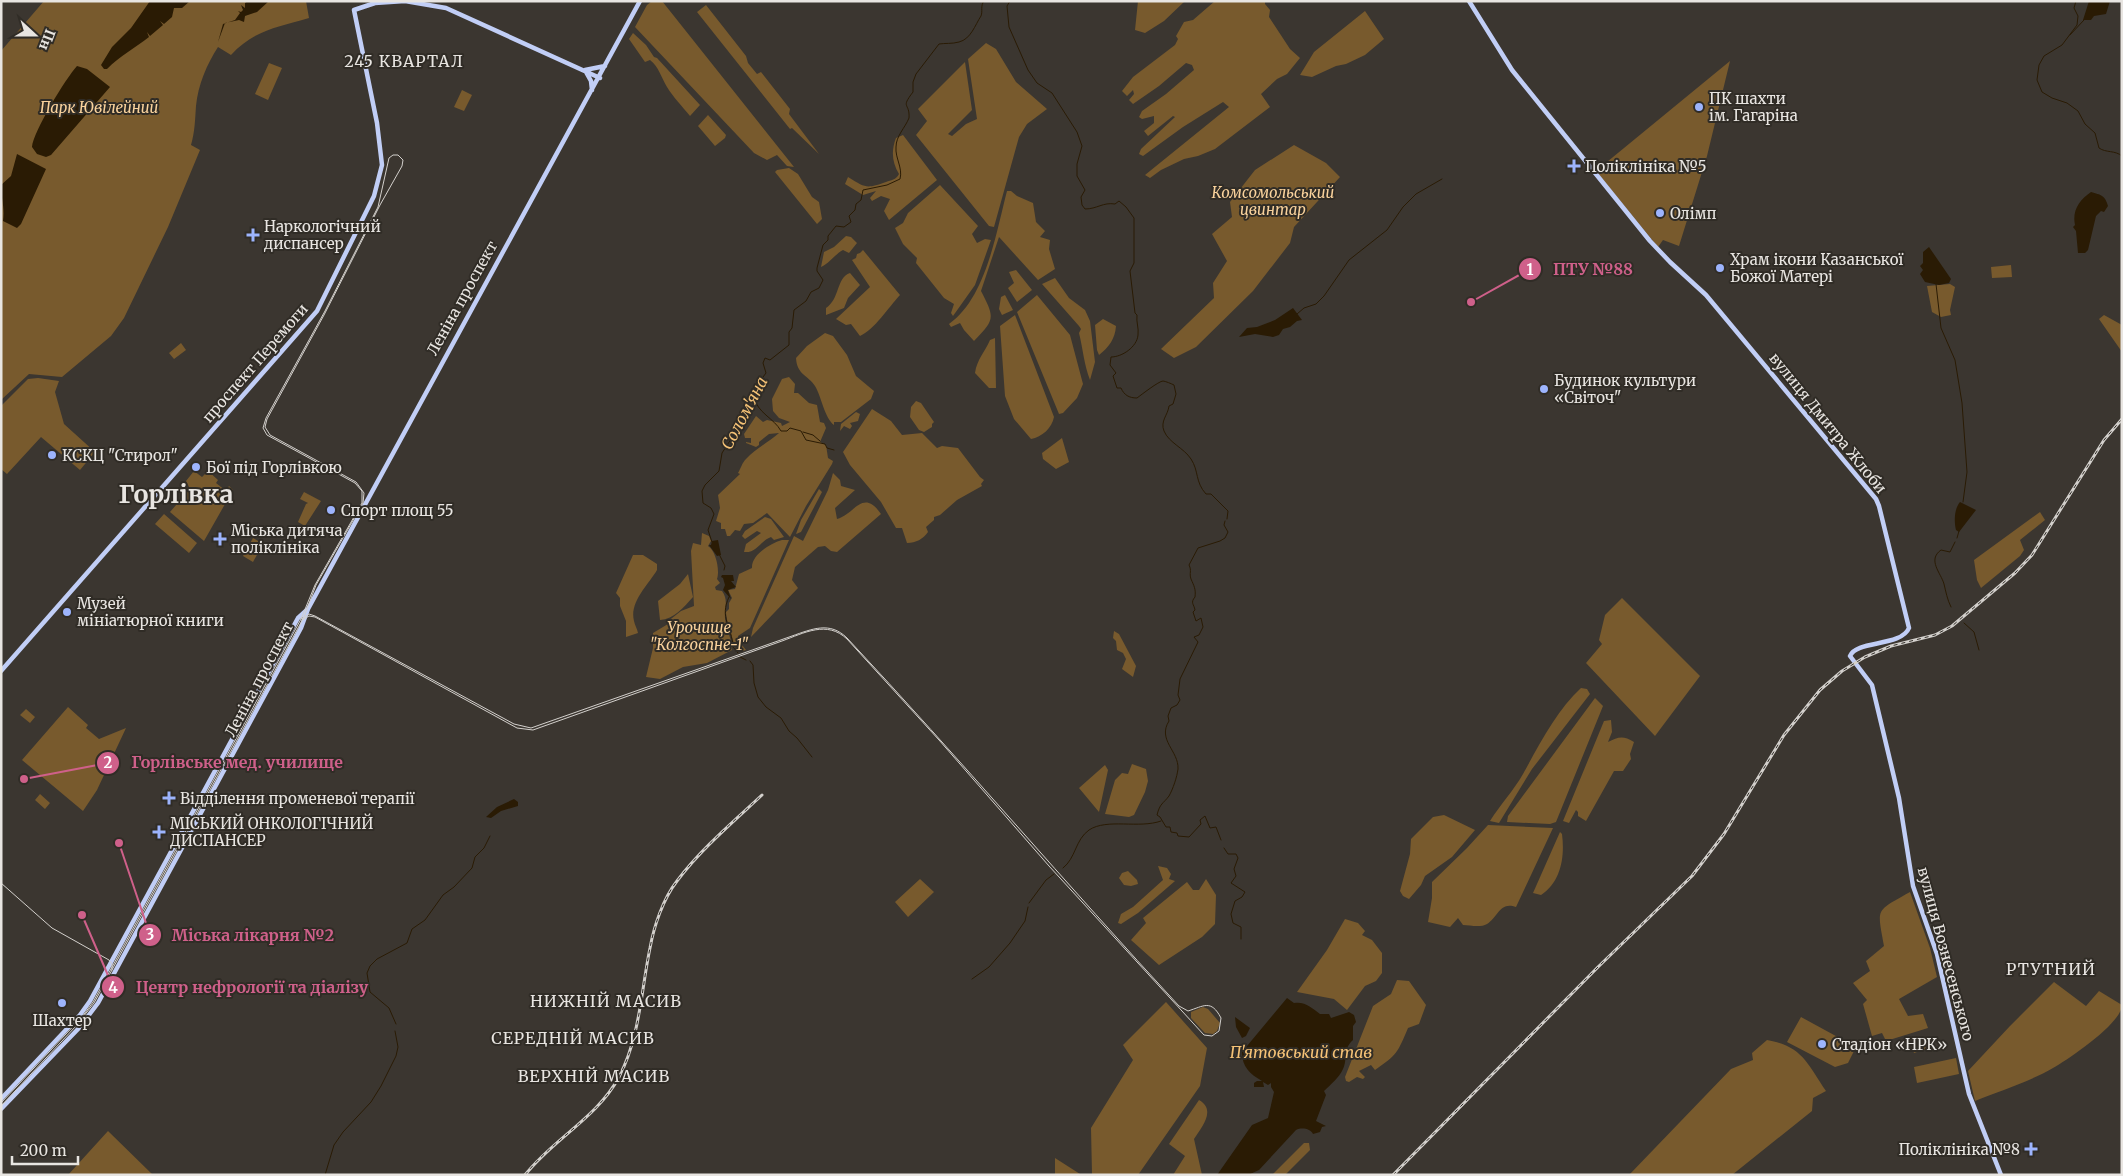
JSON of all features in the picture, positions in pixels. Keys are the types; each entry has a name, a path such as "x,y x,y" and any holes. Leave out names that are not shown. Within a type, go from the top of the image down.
{"main road":[{"name":"проспект Перемоги","path":"1,671 317,312 372,201 381,172 382,154 378,130 354,10 375,4 405,1 446,8 585,70"},
{"name":"Леніна проспект","path":"1,1109 95,1009 304,621 308,609 526,207 533,200 600,78 640,1"},
{"name":"вулиця Дмитра Жлоби","path":"1469,1 1512,70 1650,241 1674,266 1706,294 1876,499 1909,626 1908,631 1904,635 1860,648 1850,654"},
{"path":"585,70 606,66"},
{"path":"585,70 600,78"},
{"path":"585,70 591,81 592,92"},
{"name":"Леніна проспект","path":"1,1099 87,1006 298,618 308,609"},
{"name":"вулиця Вознесенського","path":"1850,654 1872,685 1899,798 1913,886 1937,954 1970,1100 2001,1175"},
{"path":"198,802 205,806"}],"green space":[{"name":"Парк Ювілейний","path":"44,1 306,1 309,18 277,27 258,35 231,55 218,47 210,60 197,98 191,145 200,150 168,227 124,318 111,336 62,377 29,374 1,400 1,51"},
{"path":"652,1 662,1 794,167 787,166 777,155 767,160 754,153 635,27 647,5"},
{"path":"1138,1 1185,1 1164,21 1145,33 1135,30"},
{"path":"1215,1 1265,1 1270,10 1269,17 1290,49 1300,58 1287,74 1277,79 1261,94 1270,107 1215,149 1184,159 1161,170 1150,178 1145,175 1229,107 1223,102 1183,127 1143,156 1139,154 1141,149 1175,117 1173,116 1148,136 1144,131 1154,123 1154,116 1142,119 1139,117 1142,111 1166,94 1194,70 1192,65 1186,63 1159,86 1133,104 1129,100 1134,94 1133,90 1127,96 1122,91 1133,77 1175,45 1178,39 1176,36 1184,22 1193,20"},
{"path":"706,5 746,56 748,63 757,74 761,72 790,109 789,114 819,154 792,128 790,129 697,12"},
{"path":"1365,11 1384,39 1365,55 1346,64 1336,66 1312,77 1300,75 1314,52"},
{"path":"633,33 700,105 690,116 669,91 656,66 650,60 645,62 629,39"},
{"path":"986,43 996,49 1016,82 1047,109 1027,124 1019,137 994,227 989,226 916,135 927,121 918,109 965,62 972,110 948,134 952,136 966,124 977,119 968,59"},
{"path":"1730,61 1707,156 1679,246 1663,240 1658,247 1596,171"},
{"path":"269,63 282,68 268,100 255,94"},
{"path":"462,90 472,95 464,111 454,107"},
{"path":"708,115 726,135 715,146 698,126"},
{"path":"903,135 937,180 889,220 884,211 890,199 881,196 872,201 870,198 876,191 863,195 845,184 848,177 866,186 896,178 899,174 894,161 893,147 896,138"},
{"name":"Комсомольський цвинтар","path":"1294,145 1326,163 1340,177 1294,227 1290,243 1253,291 1196,347 1174,358 1161,349 1214,298 1213,283 1227,261 1212,234 1232,217 1230,202 1255,170"},
{"path":"789,168 798,174 812,197 819,202 822,219 817,224 775,172"},
{"path":"940,185 978,226 972,234 977,243 985,239 991,240 975,285 953,316 951,313 954,304 944,298 916,263 917,258 903,244 895,228 903,223 908,213"},
{"path":"1007,191 1011,191 1017,196 1033,203 1036,222 1045,231 1040,237 1050,240 1049,249 1055,269 1038,280 999,237 981,291 989,307 991,318 986,328 974,341 960,323 951,327 949,324 962,313 981,282 994,245"},
{"path":"846,236 851,237 857,243 849,253 843,250 821,267 824,252 834,247"},
{"path":"863,250 900,295 876,323 860,336 851,324 846,325 836,319 870,287 852,260"},
{"path":"2011,265 2012,277 1992,278 1991,267"},
{"path":"1016,270 1032,290 1017,302 1008,288 1014,283 1009,272"},
{"path":"850,273 860,285 848,298 844,308 826,315 826,308 834,299 842,279"},
{"path":"1055,278 1069,298 1085,310 1090,321 1095,362 1090,380 1079,333 1081,329 1042,284"},
{"path":"1950,284 1955,287 1950,310 1951,315 1941,317 1932,312 1927,286"},
{"path":"1005,295 1013,310 1002,315 999,309 1001,297"},
{"path":"1037,295 1070,335 1083,384 1077,398 1063,413 1059,414 1017,312"},
{"path":"1015,315 1054,417 1046,431 1031,439 1014,419 1005,396 1000,326"},
{"path":"2104,315 2122,325 2122,352 2099,319"},
{"path":"1103,319 1116,326 1111,342 1099,355 1095,325"},
{"path":"825,333 833,336 847,355 856,376 874,391 871,399 841,422 834,422 834,425 825,412 815,386 798,368 796,358 807,346"},
{"path":"995,338 996,388 989,388 975,373 979,360 990,340"},
{"path":"181,343 186,350 174,359 169,353"},
{"path":"789,377 795,384 794,393 798,393 809,403 817,405 820,422 824,423 826,428 820,442 826,445 828,458 833,461 832,464 806,506 790,537 767,513 753,523 744,524 740,531 735,530 730,536 727,536 725,529 721,529 721,523 716,521 720,508 718,495 740,474 738,473 746,459 779,433 769,434 756,447 746,443 751,443 751,438 745,438 744,434 756,416 763,422 767,420 781,423 782,426 790,422 779,418 773,411 772,399 782,379"},
{"path":"38,378 59,381 55,392 64,424 95,452 80,470 41,437 7,474 1,469 1,406 28,379"},
{"path":"916,401 921,403 934,422 932,427 924,432 919,430 910,417 911,407"},
{"path":"872,409 891,421 902,435 922,433 937,448 942,446 958,448 984,480 981,484 982,486 957,500 940,515 934,517 934,520 926,527 928,532 922,539 910,543 907,543 902,528 896,528 881,502 850,465 843,452"},
{"path":"856,412 860,414 858,421 850,423 852,426 850,429 844,426 840,431 841,424"},
{"path":"1062,438 1069,462 1056,469 1043,459 1042,453"},
{"path":"194,471 202,477 208,471 218,480 216,483 226,491 229,486 233,490 204,541 170,512 190,489 186,481"},
{"name":"Урочище \"Колгоспне-1\"","path":"833,473 840,480 841,486 855,490 835,508 837,519 864,503 869,503 881,514 837,552 831,551 825,546 818,547 795,567 792,580 798,588 751,637 753,628 794,536 803,541 828,490"},
{"path":"819,489 822,492 801,532 796,534 801,520"},
{"path":"304,492 321,501 305,526 298,522 308,503 300,499"},
{"path":"2040,512 2045,520 2020,540 2024,550 2020,556 1981,588 1977,580 1974,560"},
{"path":"164,514 197,543 189,553 155,524"},
{"path":"765,517 771,519 784,537 774,540 771,537 752,551 744,552 746,544 761,533 757,531 745,539 742,536 745,531"},
{"name":"Урочище \"Колгоспне-1\"","path":"702,533 709,536 711,541 708,546 711,548 717,561 717,579 720,583 715,587 716,590 722,591 725,598 725,618 732,650 707,663 683,667 660,679 646,677 653,648 653,633 668,624 667,622 681,611 694,606 691,551 693,543 701,545"},
{"path":"253,538 263,544 253,562 243,556"},
{"name":"Урочище \"Колгоспне-1\"","path":"782,540 789,540 750,628 738,636 738,640 746,650 739,652 726,616 732,598 728,590 735,589 739,574 752,568 758,554 767,547"},
{"name":"Урочище \"Колгоспне-1\"","path":"633,555 643,555 657,564 657,570 634,607 634,621 638,633 626,637 626,621 620,606 620,598 616,593"},
{"name":"Урочище \"Колгоспне-1\"","path":"688,574 693,597 674,615 660,620 658,601 680,584"},
{"path":"1622,598 1700,676 1655,736 1586,663 1602,644 1599,640 1605,615"},
{"path":"1114,631 1119,634 1136,666 1133,677 1122,669 1126,659 1123,653 1117,650 1116,641 1113,638"},
{"path":"1581,688 1587,689 1590,694 1532,769 1499,823 1490,821 1519,780 1556,717"},
{"path":"1595,698 1603,706 1556,822 1550,824 1507,822 1508,816"},
{"path":"68,707 88,725 86,728 99,739 126,728 97,790 83,811 22,760"},
{"path":"26,709 35,717 30,723 20,715"},
{"path":"1611,720 1612,732 1608,742 1627,738 1634,742 1630,754 1631,759 1623,771 1614,771 1586,821 1578,816 1576,810 1569,823 1563,821 1604,721"},
{"path":"1132,764 1146,769 1148,781 1134,815 1129,817 1105,814 1115,780 1122,773 1128,774"},
{"path":"1105,765 1108,770 1099,812 1079,788"},
{"path":"40,794 50,803 45,809 35,800"},
{"path":"1444,815 1475,830 1452,857 1425,876 1421,885 1409,899 1403,896 1400,891 1410,854 1411,839 1433,817"},
{"path":"1488,825 1553,828 1516,907 1506,906 1491,921 1481,926 1463,925 1458,918 1450,927 1428,922 1432,898 1432,882"},
{"path":"1560,832 1562,834 1563,851 1557,876 1548,890 1541,895 1533,893"},
{"path":"1158,866 1167,868 1171,874 1169,879 1175,881 1138,913 1121,924 1118,923 1121,914 1133,907 1163,880"},
{"path":"1128,871 1137,880 1138,884 1124,885 1119,878 1122,873"},
{"path":"920,879 934,892 908,917 895,902"},
{"path":"1206,879 1216,895 1215,924 1202,937 1159,965 1131,940 1146,923 1143,918 1187,882 1193,890 1199,890"},
{"path":"1910,892 1930,948 1937,977 1899,999 1908,1016 1923,1014 1928,1028 1886,1041 1882,1033 1872,1036 1863,1004 1867,1000 1853,983 1870,971 1866,961 1884,946 1880,924 1881,912 1890,903"},
{"path":"1345,919 1358,923 1365,931 1362,935 1372,940 1382,953 1382,973 1376,981 1365,986 1347,1010 1334,999 1297,992 1327,950"},
{"path":"1397,980 1409,981 1426,1005 1419,1024 1408,1028 1399,1048 1388,1060 1375,1070 1371,1065 1359,1071 1365,1077 1363,1079 1357,1077 1349,1082 1346,1081 1345,1077 1373,1006 1391,994"},
{"path":"2054,982 2086,1006 2099,991 2122,1005 2120,1013 2094,1040 2061,1063 2035,1077 1975,1101 1968,1071"},
{"path":"1166,1002 1207,1048 1200,1086 1138,1175 1092,1174 1091,1128 1133,1060 1123,1045"},
{"path":"1203,1007 1208,1009 1220,1023 1217,1031 1213,1034 1205,1033 1191,1018 1191,1012"},
{"name":"Стадіон «НРК»","path":"1801,1017 1856,1047 1848,1063 1835,1067 1787,1042"},
{"path":"1767,1040 1796,1051 1808,1064 1826,1091 1813,1098 1812,1111 1732,1175 1629,1175 1731,1069 1753,1060 1752,1053"},
{"path":"1924,1040 1926,1049 1914,1053 1911,1044"},
{"path":"1956,1058 1959,1074 1917,1083 1914,1067"},
{"path":"1199,1100 1207,1109 1206,1119 1194,1139 1202,1175 1173,1175 1185,1156 1169,1144"},
{"path":"108,1131 153,1175 68,1175"},
{"path":"1304,1143 1309,1143 1310,1150 1285,1175 1272,1175"},
{"path":"1055,1158 1080,1174 1081,1175 1055,1175"}],"water":[{"path":"150,1 190,1 182,8 174,8 172,17 164,24 160,21 163,25 150,36 147,32 149,37 107,69 104,69 101,65 112,47 131,28"},
{"path":"248,1 269,1 257,12 245,16 244,22 239,20 228,22 235,20 240,13 238,11 241,12 243,10 241,5 245,8 245,3"},
{"path":"2089,1 2110,1 2106,14 2094,16 2091,20 2083,20"},
{"path":"77,66 87,69 110,87 51,155 46,157 37,154 32,147 38,130 58,93"},
{"path":"17,154 46,169 21,224 17,228 3,221 4,211 1,185 11,176"},
{"path":"2091,192 2102,196 2108,206 2104,212 2101,211 2096,216 2088,250 2085,253 2078,253 2076,231 2073,227 2075,225 2075,215 2077,206"},
{"path":"1929,247 1951,279 1949,283 1939,285 1925,282 1920,274 1923,270 1920,266 1923,263 1923,252"},
{"path":"1293,308 1302,320 1283,329 1279,335 1273,337 1255,334 1239,337 1247,328 1257,327 1275,320"},
{"path":"1960,502 1976,510 1959,532 1956,530 1955,519"},
{"path":"718,540 721,555 717,556 709,545 711,545 712,541"},
{"path":"722,575 733,575 734,581 731,581 736,587 728,590 731,599 723,590 725,585 721,577"},
{"path":"514,799 518,802 518,806 501,811 491,818 486,817 497,807"},
{"name":"П'ятовський став","path":"1287,998 1294,1003 1302,1003 1320,1014 1329,1014 1331,1018 1349,1012 1354,1015 1356,1022 1353,1026 1353,1040 1346,1051 1343,1069 1335,1081 1324,1091 1326,1095 1316,1121 1326,1126 1322,1127 1320,1132 1313,1134 1306,1129 1296,1130 1259,1170 1248,1175 1217,1175 1252,1125 1268,1118 1274,1092 1271,1083 1268,1085 1263,1082 1264,1087 1254,1087 1254,1083 1262,1081 1254,1076 1245,1066 1242,1052"},
{"path":"1235,1017 1250,1028 1246,1036 1242,1038 1236,1027"}],"waterway":[{"name":"Солом'яна","path":"712,542 708,530 714,514 711,508 703,503 702,491 705,485 719,471 722,453 735,433 744,408 758,392 756,389 766,373 763,363 765,358 770,360 789,345 789,332 792,328 794,310 806,301 811,292 819,288 823,280 817,268 823,245 828,240 828,236 836,226 844,227 851,222 849,216 855,210 856,204 861,200 863,190 887,185 900,179 901,171 896,143 909,118 906,103 913,92 913,82 916,74 939,44 959,42 970,35 981,16 984,1"},
{"path":"1010,1 1007,6 1009,27 1028,70 1037,83 1052,93 1077,132 1082,146 1077,164 1077,176 1085,190 1081,197 1082,205 1085,209 1089,209 1107,204 1115,204 1119,201 1134,218 1134,263 1130,271 1138,335 1135,344 1128,351 1111,357 1110,365 1116,373 1113,376 1117,388 1121,388 1129,397 1137,398 1161,382 1164,381 1174,385 1176,394 1173,404 1169,406 1164,421 1164,431 1169,439 1191,459 1203,490 1206,494 1211,494 1228,511 1227,519"},
{"path":"2076,1 2074,8 2078,16 2077,25 2062,45 2044,56 2039,65 2037,80 2042,92 2067,103 2078,111 2085,124 2095,133 2099,148 2122,156"},
{"path":"2070,35 2084,20"},
{"path":"2122,166 2122,180"},
{"path":"1297,314 1304,308 1316,304 1324,296 1349,260 1387,230 1403,207 1416,194 1442,179"},
{"path":"1936,284 1941,328 1955,360 1962,403 1967,472 1963,502"},
{"path":"754,397 762,411 781,431 787,431 790,428 801,431 806,440 825,444 827,448 834,450"},
{"path":"803,432 813,435 820,441"},
{"path":"1221,840 1216,827 1210,828 1205,816 1200,820 1201,824 1189,837 1178,836 1177,833 1171,832 1170,827 1166,827 1157,815 1169,796 1178,769 1165,734 1169,721 1168,716 1171,708 1177,705 1180,700 1178,695 1180,679 1198,642 1194,637 1199,635 1203,627 1201,618 1196,621 1193,612 1195,610 1193,602 1195,592 1190,577 1189,565 1198,548 1225,538 1228,532 1224,525 1225,521"},
{"path":"1957,538 1959,531"},
{"path":"1951,607 1944,584 1936,567 1935,558 1941,550 1950,552 1955,542"},
{"name":"Солом'яна","path":"719,554 725,566 724,570"},
{"path":"729,597 725,611 733,647 738,653"},
{"path":"1964,623 1974,632 1979,650"},
{"name":"Солом'яна","path":"740,657 746,660"},
{"name":"Солом'яна","path":"750,661 753,665 754,683 758,697 766,707 781,718 789,731 812,757"},
{"path":"1063,868 1071,859 1084,834 1096,826 1143,824 1161,821"},
{"path":"396,1024 389,1008 370,992 367,973 370,966 377,959 407,943 412,929 425,920 443,895 454,887 472,868 475,857 484,848 490,836"},
{"path":"1224,848 1228,854 1236,854 1238,858 1234,869 1236,876 1231,883 1245,892 1242,897 1235,901 1231,914 1233,923 1241,927 1241,939"},
{"path":"1029,903 1046,880 1054,874"},
{"path":"972,979 989,967 1010,943 1025,921 1028,907"},
{"path":"325,1175 334,1145 343,1132 371,1102 396,1056 398,1047 395,1031"}],"tram line":[{"path":"1,1103 82,1017 93,1002 301,619 315,585 362,503 362,491 355,483 267,435 263,428 266,418 325,311 378,207 389,158 393,155 398,155 403,160 402,166 324,315 267,419 265,427 270,435 356,482 364,493 363,503 316,585 304,617 94,1003 76,1026 1,1106"},
{"path":"301,619 309,614 315,616 514,724 531,728 807,631 827,628 841,633 847,638 889,684 1179,1006 1188,1011 1203,1006 1214,1008 1221,1018 1219,1031 1212,1036 1204,1035 1049,866 939,740 847,639 839,633 823,629 807,632 533,730 517,728 315,617 309,616 302,620"},
{"path":"1,883 52,928 109,960 112,964 112,970"}],"railway":[{"path":"1393,1175 1598,967 1692,876 1724,834 1784,735 1820,690 1842,671 1865,657 1891,646 1935,635 1952,626 2015,573 2032,555 2104,440 2122,419"},
{"path":"525,1175 548,1150 587,1117 610,1092 626,1062 636,1030 654,931 667,896 696,858 762,795"}],"place":[{"name":"ПК шахти ім. Гагаріна","path":"1699,107"},
{"name":"Поліклініка №5","path":"1574,166"},
{"name":"Олімп","path":"1660,213"},
{"name":"Наркологічний диспансер","path":"253,235"},
{"name":"Храм ікони Казанської Божої Матері","path":"1720,268"},
{"name":"ПТУ №88","path":"1471,302"},
{"name":"Будинок культури «Світоч\"","path":"1544,389"},
{"name":"КСКЦ \"Стирол\"","path":"52,455"},
{"name":"Бої під Горлівкою","path":"196,467"},
{"name":"Спорт площ 55","path":"331,510"},
{"name":"Міська дитяча поліклініка","path":"220,539"},
{"name":"Музей мініатюрної книги","path":"67,612"},
{"name":"Горлівське мед. училище","path":"24,779"},
{"name":"Відділення променевої терапії","path":"169,798"},
{"name":"МІСЬКИЙ ОНКОЛОГІЧНИЙ ДИСПАНСЕР","path":"159,832"},
{"name":"Міська лікарня №2","path":"119,843"},
{"name":"Центр нефрології та діалізу","path":"82,915"},
{"name":"Шахтер","path":"62,1003"},
{"name":"Стадіон «НРК»","path":"1822,1044"},
{"name":"Поліклініка №8","path":"2031,1149"}],"district":[{"name":"245 КВАРТАЛ","path":"404,61"},
{"name":"Горлівка","path":"176,494"},
{"name":"РТУТНИЙ","path":"2051,969"},
{"name":"НИЖНІЙ МАСИВ","path":"606,1001"},
{"name":"СЕРЕДНІЙ МАСИВ","path":"573,1038"},
{"name":"ВЕРХНІЙ МАСИВ","path":"594,1076"}]}
